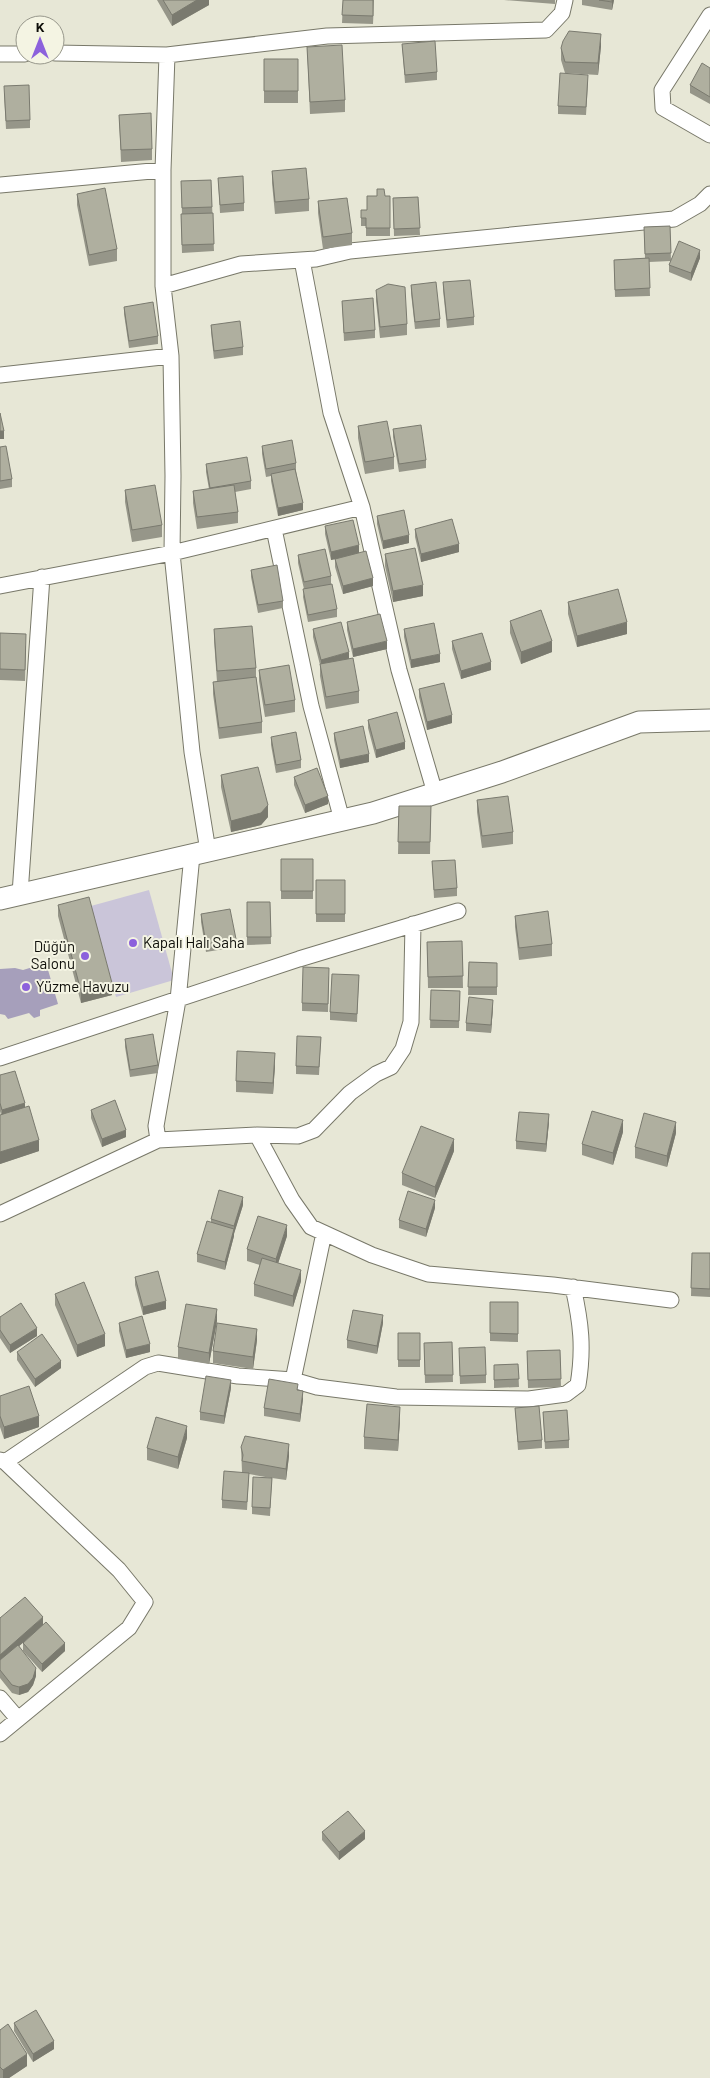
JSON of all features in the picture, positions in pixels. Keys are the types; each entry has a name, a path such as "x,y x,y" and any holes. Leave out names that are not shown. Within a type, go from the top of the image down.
{"street":[{"path":"65,53 167,55 327,36 546,30 562,13 565,0"},
{"path":"710,15 662,90 663,108 710,135"},
{"path":"0,54 15,54"},
{"path":"158,1140 156,1126 178,1000 200,853 172,553 171,356 163,286 162,170 167,55"},
{"path":"0,185 162,170"},
{"path":"163,286 241,264 316,259 350,251 674,219 700,204 710,194"},
{"path":"302,260 331,413 362,507 398,670 436,793"},
{"path":"0,375 171,356"},
{"path":"0,586 172,553 362,507"},
{"path":"274,529 310,706 342,820"},
{"path":"42,577 10,897 373,813 502,772 639,722 710,720"},
{"path":"0,1058 299,959 458,911"},
{"path":"0,1214 158,1140 257,1135 298,1136 314,1130 350,1093 376,1074 391,1067 403,1049 411,1022 413,924"},
{"path":"257,1135 292,1200 311,1226 372,1255 428,1274 573,1287 671,1300"},
{"path":"293,1380 324,1233"},
{"path":"0,1734 129,1628 145,1602 119,1570 3,1461 145,1367 158,1363 238,1376 293,1380 317,1387 396,1397 529,1399 566,1394 578,1385 582,1363 581,1325 573,1287"},
{"path":"0,1698 18,1719"}],"shaded area":[{"name":"Kapalı Halı Saha","path":"149,890 174,980 116,997 91,906"},
{"name":"Yüzme Havuzu","path":"46,963 58,1004 40,1010 40,1016 34,1018 29,1013 8,1019 5,1015 0,1014 0,969 15,968 23,970"}],"building":[{"path":"163,0 197,0 172,15"},
{"path":"343,0 373,0 373,16 342,15"},
{"path":"569,31 601,34 598,63 565,62 561,48"},
{"path":"435,41 437,72 405,75 402,44"},
{"path":"342,45 345,100 310,102 307,47"},
{"path":"264,59 298,59 298,91 264,91"},
{"path":"702,63 710,68 710,97 690,85"},
{"path":"560,73 588,75 586,107 558,106"},
{"path":"29,85 30,120 6,121 4,86"},
{"path":"151,113 152,149 121,150 119,115"},
{"path":"306,168 309,199 275,202 272,171"},
{"path":"243,176 244,203 220,205 218,178"},
{"path":"211,180 212,207 182,208 181,181"},
{"path":"105,188 117,249 89,255 77,194"},
{"path":"377,189 384,189 385,196 390,196 390,228 366,228 366,218 361,218 361,210 367,210 367,196 377,196"},
{"path":"418,197 420,228 394,229 393,198"},
{"path":"347,198 352,233 323,237 318,201"},
{"path":"213,213 214,244 182,245 181,214"},
{"path":"670,226 671,253 645,254 644,227"},
{"path":"679,241 700,250 691,273 669,265"},
{"path":"649,258 650,288 615,290 614,260"},
{"path":"470,280 474,317 447,320 443,282"},
{"path":"436,282 440,319 415,322 411,285"},
{"path":"388,284 405,287 407,324 380,327 376,290"},
{"path":"373,298 375,330 344,333 342,301"},
{"path":"153,302 158,336 129,341 124,307"},
{"path":"240,321 243,347 214,351 211,325"},
{"path":"0,413 4,431 0,431"},
{"path":"387,421 394,457 365,462 358,426"},
{"path":"421,425 426,460 399,464 393,429"},
{"path":"292,440 296,463 266,469 262,446"},
{"path":"6,446 12,479 0,481 0,447"},
{"path":"247,457 251,481 210,488 206,464"},
{"path":"295,469 303,503 278,508 271,474"},
{"path":"155,485 162,525 132,530 125,490"},
{"path":"234,485 238,512 197,517 193,491"},
{"path":"404,510 409,535 383,541 377,516"},
{"path":"452,519 459,544 421,554 415,529"},
{"path":"353,520 359,545 331,552 325,526"},
{"path":"415,548 423,585 393,591 385,554"},
{"path":"325,549 331,576 304,582 298,555"},
{"path":"366,551 373,578 343,586 335,559"},
{"path":"277,565 283,601 258,605 251,570"},
{"path":"332,584 337,609 308,615 303,589"},
{"path":"618,589 627,622 577,636 568,602"},
{"path":"541,610 552,641 521,652 510,621"},
{"path":"380,614 387,641 353,649 347,622"},
{"path":"341,622 349,652 321,660 313,629"},
{"path":"434,623 440,654 411,660 404,629"},
{"path":"252,626 256,668 217,671 214,629"},
{"path":"0,633 26,634 25,670 0,669"},
{"path":"482,633 491,662 461,671 452,641"},
{"path":"353,658 359,691 326,697 320,664"},
{"path":"289,665 295,700 265,705 259,670"},
{"path":"256,677 262,722 219,728 213,682"},
{"path":"444,683 452,715 427,722 419,689"},
{"path":"397,712 405,742 376,750 368,720"},
{"path":"363,726 369,754 340,760 334,733"},
{"path":"296,732 301,760 276,765 271,737"},
{"path":"258,767 268,805 261,813 231,821 221,775"},
{"path":"317,768 328,796 305,805 294,777"},
{"path":"508,796 513,832 482,836 477,800"},
{"path":"399,806 431,806 430,842 398,842"},
{"path":"281,859 313,859 313,891 281,891"},
{"path":"455,860 457,888 434,890 432,861"},
{"path":"316,880 345,880 345,914 316,914"},
{"name":"Düğün Salonu","path":"89,897 112,983 81,991 58,905"},
{"path":"247,902 270,902 271,937 247,937"},
{"path":"230,909 236,939 206,944 201,914"},
{"path":"548,911 552,944 519,948 515,916"},
{"path":"462,941 463,976 428,977 427,942"},
{"path":"469,962 497,963 497,987 468,987"},
{"path":"303,967 329,968 328,1004 302,1003"},
{"path":"332,974 359,975 357,1014 330,1012"},
{"path":"431,990 460,991 459,1021 430,1020"},
{"path":"469,997 493,1000 491,1025 466,1023"},
{"path":"153,1034 158,1065 130,1070 125,1039"},
{"path":"297,1036 321,1037 319,1067 296,1066"},
{"path":"237,1051 275,1053 273,1083 236,1081"},
{"path":"15,1071 25,1103 2,1110 0,1103 0,1075"},
{"path":"115,1100 126,1130 102,1139 91,1110"},
{"path":"29,1106 39,1140 0,1152 0,1115"},
{"path":"592,1111 623,1120 613,1153 582,1144"},
{"path":"519,1112 549,1114 546,1144 516,1141"},
{"path":"644,1113 676,1122 667,1156 635,1147"},
{"path":"421,1126 454,1139 435,1187 402,1173"},
{"path":"219,1190 243,1197 234,1226 211,1219"},
{"path":"408,1191 435,1200 426,1229 399,1220"},
{"path":"258,1216 287,1225 276,1259 247,1249"},
{"path":"207,1221 234,1229 225,1262 197,1254"},
{"path":"692,1253 710,1253 710,1289 691,1288"},
{"path":"262,1258 301,1270 293,1296 254,1284"},
{"path":"158,1271 166,1301 143,1307 135,1277"},
{"path":"84,1282 105,1334 77,1345 55,1294"},
{"path":"490,1302 518,1302 518,1334 490,1333"},
{"path":"21,1303 37,1328 10,1345 0,1330 0,1317"},
{"path":"186,1304 217,1309 209,1353 178,1347"},
{"path":"353,1310 383,1315 377,1346 347,1340"},
{"path":"142,1316 150,1344 126,1350 119,1323"},
{"path":"217,1323 257,1329 253,1357 213,1351"},
{"path":"398,1333 420,1333 420,1360 398,1360"},
{"path":"42,1334 61,1361 35,1379 17,1352"},
{"path":"452,1342 453,1375 425,1375 424,1343"},
{"path":"485,1347 486,1375 460,1376 459,1348"},
{"path":"560,1350 561,1379 528,1380 527,1351"},
{"path":"518,1364 519,1379 494,1380 494,1365"},
{"path":"206,1376 231,1380 224,1416 200,1412"},
{"path":"269,1379 298,1384 297,1390 303,1391 300,1414 264,1408"},
{"path":"29,1386 39,1416 4,1427 0,1416 0,1396"},
{"path":"367,1404 400,1407 398,1440 364,1437"},
{"path":"539,1406 542,1440 518,1442 515,1408"},
{"path":"567,1410 569,1440 545,1442 543,1412"},
{"path":"156,1417 187,1426 178,1457 147,1448"},
{"path":"245,1436 289,1444 286,1469 242,1461 241,1447"},
{"path":"224,1471 249,1473 247,1502 222,1500"},
{"path":"253,1477 272,1478 270,1508 252,1507"},
{"path":"25,1597 43,1617 0,1655 0,1618"},
{"path":"46,1622 65,1643 42,1664 23,1643"},
{"path":"18,1645 36,1668 33,1678 28,1684 19,1687 12,1685 0,1670 0,1660"},
{"path":"348,1811 365,1831 339,1852 322,1832"},
{"path":"36,2010 54,2041 33,2054 14,2023"},
{"path":"8,2024 27,2054 3,2070 0,2067 0,2030"}],"place":[{"name":"Kapalı Halı Saha","path":"133,943"},
{"name":"Düğün Salonu","path":"85,956"},
{"name":"Yüzme Havuzu","path":"26,987"}]}
